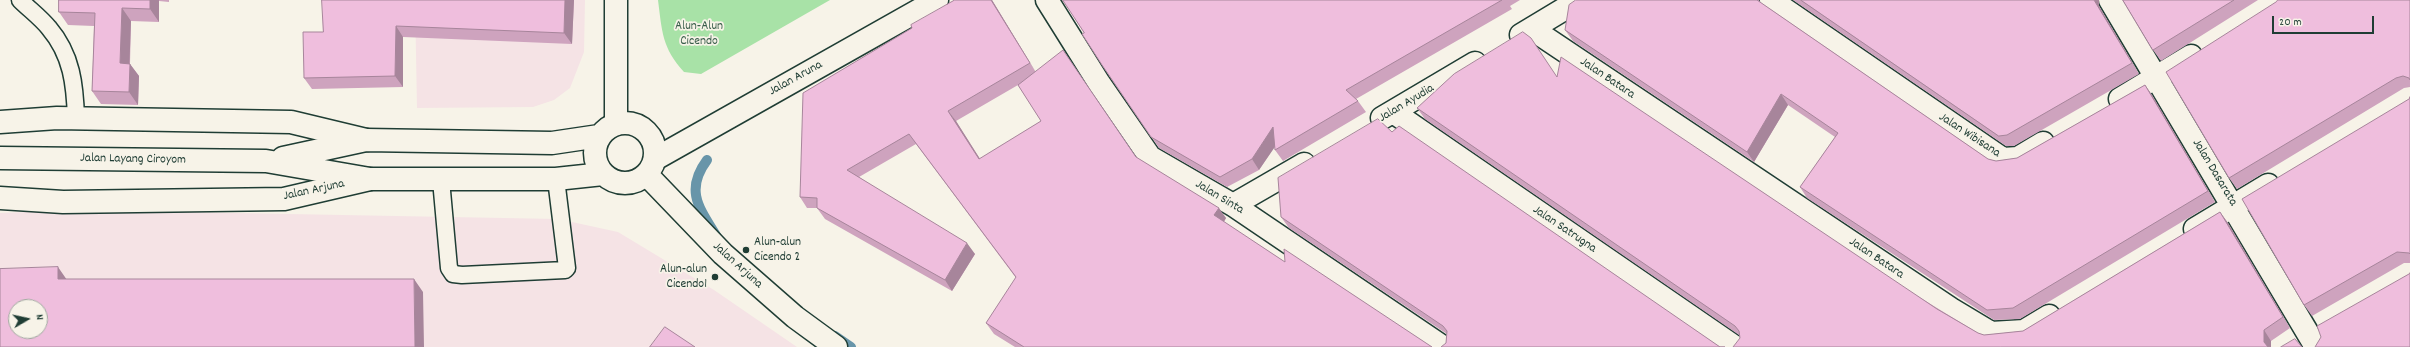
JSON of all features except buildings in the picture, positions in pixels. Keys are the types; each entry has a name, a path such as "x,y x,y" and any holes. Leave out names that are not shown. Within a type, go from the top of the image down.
{"street":[{"path":"0,122 76,119 291,122 366,140 552,143 607,130 631,123 645,130 654,143 651,167 637,182 625,184 612,182 602,174 596,166 594,154 607,130 616,0"},
{"name":"Jalan Aruna","path":"651,167 937,0"},
{"name":"Jalan Sinta","path":"1048,0 1099,83 1150,157 1233,206 1443,347"},
{"name":"Jalan Ayudia","path":"1366,128 1579,0"},
{"name":"Jalan Wibisana","path":"1771,0 2003,159 2018,158 2060,134"},
{"name":"Jalan Dasarata","path":"2110,0 2234,205 2312,339"},
{"name":"Jalan Batara","path":"1532,29 1951,309 1991,333 2024,331 2065,306"},
{"path":"2101,110 2208,46"},
{"name":"Jalan Satrugna","path":"1393,112 1735,347"},
{"name":"Jalan Layang Ciroyom","path":"0,158 266,161 322,152 366,140"},
{"path":"1233,206 1319,155"},
{"name":"Jalan Layang Ciroyom","path":"266,161 370,179"},
{"name":"Jalan Arjuna","path":"651,167 723,254 795,317 836,347"},
{"path":"2180,238 2288,173"},
{"name":"Jalan Arjuna","path":"0,198 63,202 284,199 370,179 556,179 602,174"},
{"path":"2288,343 2312,339 2328,320"}],"lane":[{"path":"20,0 50,28 68,60 75,83 76,119"},
{"path":"441,180 449,268 453,274 462,275 565,270 567,268 556,179"}],"shaded area":[{"path":"415,0 585,0 584,52 570,88 554,100 533,107 417,108"},
{"path":"73,210 558,219 618,232 714,290 797,347 0,347 0,213"}],"green space":[{"name":"Alun-Alun Cicendo","path":"658,0 830,0 701,74 684,72 671,55 664,39"}],"waterway":[{"path":"707,160 696,181 697,200 700,209 717,237"},
{"path":"835,336 851,347"}],"place":[{"name":"Alun-alun Cicendo 2","path":"746,250"},
{"name":"Alun-alun Cicendo1","path":"715,277"}]}
